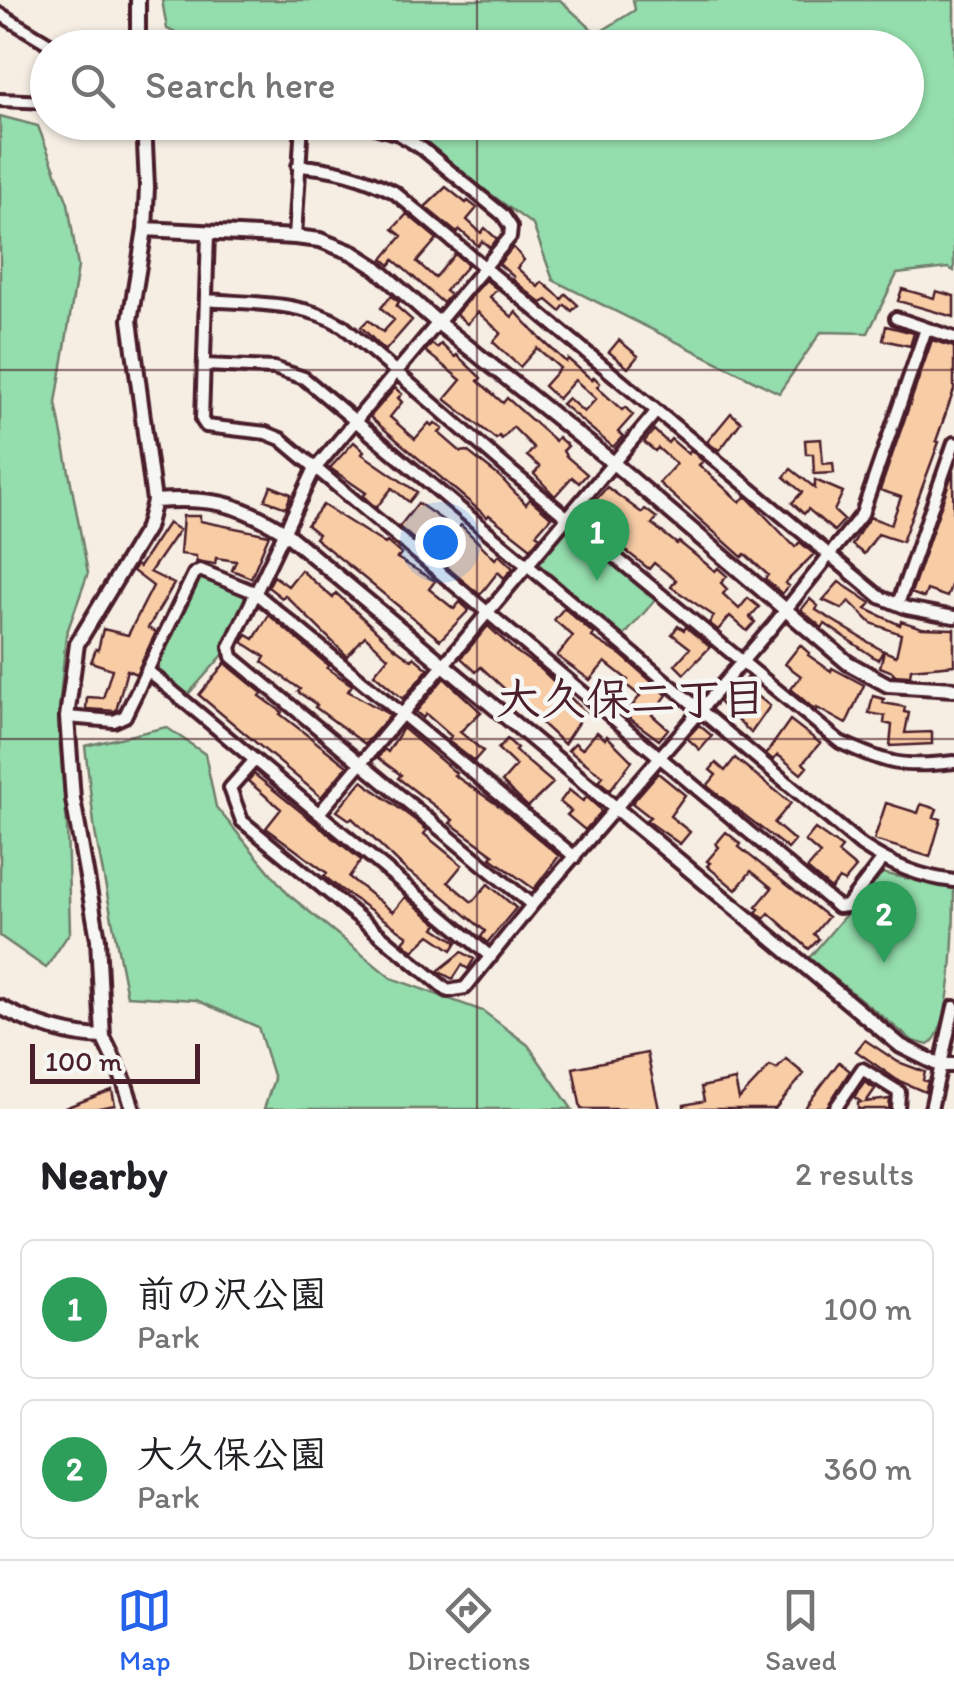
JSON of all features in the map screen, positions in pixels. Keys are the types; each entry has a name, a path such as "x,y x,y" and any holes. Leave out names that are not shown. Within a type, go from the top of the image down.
{"street":[{"path":"138,0 138,30"},
{"path":"0,14 30,32"},
{"path":"0,100 30,101"},
{"path":"133,1109 103,1037 98,938 73,799 68,717 77,644 148,528 154,501 130,320 145,229 145,140"},
{"path":"295,237 300,140"},
{"path":"409,140 503,215 511,227 510,237 314,470 230,648 232,657 532,905"},
{"path":"298,166 332,168 364,177 394,192 880,596 928,614 954,617"},
{"path":"145,229 320,240 353,254 374,266 612,462 848,663 888,685 954,689"},
{"path":"208,232 202,420 206,426 266,433 281,440 838,907 847,906 882,860"},
{"path":"206,300 302,308 343,326 840,742 911,767 954,762"},
{"path":"896,318 954,338"},
{"path":"253,762 230,788 242,820 448,990 466,988 862,514 926,329"},
{"path":"204,365 274,368 304,378 882,860 932,878 954,881"},
{"path":"320,812 656,412"},
{"path":"898,604 954,444"},
{"path":"154,501 220,501 252,512 283,531 901,1046 939,1066 954,1065"},
{"path":"68,717 114,720 125,716 194,574 200,570 254,592 575,858"},
{"path":"148,672 491,957"},
{"path":"931,1109 954,1006"},
{"path":"0,1007 74,1036 103,1037"},
{"path":"835,1109 862,1070 899,1092 898,1109"}],"green space":[{"path":"162,0 560,0 593,30 169,30"},
{"path":"633,0 954,0 954,271 948,268 897,274 868,333 821,332 779,393 553,280 533,225 422,140 924,140 924,30 603,30 635,10"},
{"path":"0,116 30,124 30,140 43,140 68,203 78,267 56,403 88,573 66,635 58,722 67,826 70,932 46,968 0,936"},
{"path":"568,526 656,599 624,636 537,563"},
{"path":"200,570 254,592 230,647 183,700 149,671"},
{"path":"166,727 205,754 216,807 289,895 391,978 483,1011 528,1045 572,1109 264,1109 274,1079 258,1027 196,1000 127,996 95,832 85,746"},
{"path":"881,873 954,888 948,997 937,1036 928,1045 913,1041 809,958"}],"building":[{"path":"446,187 477,208 467,220 481,233 485,228 497,239 490,248 482,241 478,246 460,230 457,233 425,207"},
{"path":"407,214 437,239 417,262 435,278 455,254 468,265 445,291 450,295 443,303 394,260 390,265 383,259 402,236 393,229"},
{"path":"513,247 524,260 517,268 538,287 542,282 562,299 566,294 578,305 572,311 565,305 560,311 547,300 541,303 512,279 499,264"},
{"path":"486,280 497,289 490,297 512,317 516,312 566,362 568,359 592,380 594,377 600,383 597,387 633,415 618,432 623,436 613,447 562,404 568,398 584,412 596,399 575,380 558,399 544,386 560,368 537,348 520,367 493,342 501,333 478,312 467,324 456,314"},
{"path":"902,289 934,298 936,291 954,296 954,317 898,301"},
{"path":"391,296 412,320 385,351 361,327 368,320 383,332 394,320 381,308"},
{"path":"886,326 914,333 910,346 883,340"},
{"path":"619,340 638,356 628,368 609,352"},
{"path":"932,340 954,347 954,390 936,441 939,442 902,542 878,534 864,554 852,545 862,528 870,517 891,525 901,497 880,490"},
{"path":"432,344 437,348 441,344 457,355 503,403 507,398 555,441 558,437 568,446 563,451 566,456 587,474 579,483 572,477 555,496 534,474 540,467 527,456 534,448 513,427 502,439 496,439 445,399 461,380 425,351"},
{"path":"395,388 402,394 398,398 402,402 390,417 415,439 429,423 435,423 443,429 439,433 461,452 467,451 526,504 530,499 551,517 536,534 540,537 531,548 487,517 370,417"},
{"path":"731,413 741,422 720,450 707,442"},
{"path":"654,430 688,454 691,450 703,461 699,465 740,502 746,496 795,547 800,542 814,554 785,583 789,586 782,594 745,554 742,557 659,483 676,464 644,442"},
{"path":"821,439 823,464 833,463 834,473 814,474 813,454 806,454 805,440"},
{"path":"354,442 364,451 362,454 417,492 409,502 392,488 376,508 363,496 366,493 330,468"},
{"path":"791,469 815,488 815,480 843,492 834,511 844,520 834,531 808,509 804,514 792,503 802,492 784,477"},
{"path":"953,471 954,577 947,597 927,590 924,598 911,593"},
{"path":"271,486 291,494 286,508 265,500"},
{"path":"607,487 642,513 645,509 657,518 652,524 727,576 721,583 727,589 723,594 739,609 748,598 759,607 750,617 755,622 747,631 730,616 718,630 709,623 714,616 671,587 676,580 654,563 649,569 582,516"},
{"path":"418,503 457,530 461,525 495,559 499,555 513,568 504,578 498,572 480,595 399,527"},
{"path":"323,505 387,542 401,554 397,558 435,581 429,589 454,609 460,602 469,610 440,640 315,538 318,534 307,525"},
{"path":"183,516 200,516 200,521 269,535 251,578 232,570 236,561 216,558 215,564 180,554"},
{"path":"168,523 179,530 150,572 174,584 148,628 156,632 136,674 127,670 116,711 86,709 87,697 103,698 112,669 91,662 103,629 128,635 153,586 133,571"},
{"path":"301,570 333,598 336,593 395,648 428,669 403,699 374,674 388,657 365,636 347,656 285,595 282,598 268,587 274,576 288,586"},
{"path":"839,582 871,603 866,609 900,625 901,621 922,628 954,629 954,665 911,669 910,676 893,675 880,667 884,651 896,656 901,634 871,623 849,601 842,609 823,600"},
{"path":"810,599 818,606 816,610 883,651 878,660 825,624 822,628 801,610"},
{"path":"564,608 594,634 592,637 621,655 667,695 652,715 668,729 659,740 625,715 640,696 625,684 628,680 605,662 590,680 557,656 573,636 554,620"},
{"path":"269,615 327,668 352,685 348,691 390,715 365,744 315,707 298,692 300,689 262,662 265,657 242,642 247,635 254,639"},
{"path":"488,626 585,712 564,744 481,667 476,672 461,658"},
{"path":"678,626 684,630 686,627 710,647 684,674 675,665 690,648 672,634"},
{"path":"800,645 831,671 832,668 864,685 846,724 817,708 816,711 791,689 801,676 785,664"},
{"path":"225,663 262,693 260,696 280,714 347,766 321,797 199,695"},
{"path":"747,677 759,686 754,693 770,706 751,733 719,702 727,692 733,697"},
{"path":"444,678 481,712 460,732 483,751 474,761 448,741 451,736 426,714 423,718 416,712"},
{"path":"873,696 884,699 883,703 905,707 904,712 909,713 905,733 932,732 932,744 890,746 892,725 884,723 885,716 869,713"},
{"path":"790,720 820,743 803,763 807,767 801,774 778,755 773,760 766,754"},
{"path":"699,725 712,736 700,750 687,738"},
{"path":"403,728 454,775 502,808 559,856 534,889 491,858 494,855 450,823 453,820 378,758 384,749 388,752"},
{"path":"597,732 605,739 607,736 632,761 610,790 599,781 603,776 568,750 575,743 582,749"},
{"path":"507,739 517,748 515,751 553,783 528,807 502,782 516,766 498,749"},
{"path":"735,758 791,803 774,823 795,841 788,849 707,786 716,775 710,770 716,763 725,771"},
{"path":"658,773 685,795 670,816 690,832 680,844 646,820 650,817 632,803"},
{"path":"254,774 361,860 349,877 393,912 405,897 438,924 435,928 457,942 452,950 430,935 413,951 403,942 408,936 339,888 324,876 327,873 266,828 281,809 248,781"},
{"path":"362,781 427,830 424,834 462,865 448,882 472,902 488,884 516,908 487,943 481,937 485,931 406,870 352,818 337,811"},
{"path":"569,790 583,801 587,797 601,812 585,830 567,815 571,811 560,802"},
{"path":"886,803 918,813 921,804 937,809 934,817 941,819 930,857 874,840"},
{"path":"815,829 842,848 838,853 856,868 844,882 839,879 831,889 807,869 820,854 805,841"},
{"path":"726,832 741,844 739,847 828,917 814,934 819,939 809,949 769,913 764,919 756,912 772,888 751,871 736,890 707,866"},
{"path":"462,952 474,959 468,969 462,965 453,979 438,971"},
{"path":"865,1040 898,1062 925,1072 925,1092 897,1080 856,1051"},
{"path":"647,1053 659,1109 581,1109 573,1068"},
{"path":"786,1059 804,1074 775,1109 684,1109 684,1105 704,1101 701,1087 735,1080 739,1099 770,1066 777,1069"},
{"path":"839,1062 850,1071 827,1107 804,1109"},
{"path":"865,1082 875,1089 866,1102 890,1099 889,1109 858,1109 861,1102 854,1097"},
{"path":"112,1090 115,1105 62,1109"}],"place":[{"name":"前の沢公園","path":"597,581"},
{"name":"大久保公園","path":"884,963"}],"district":[{"name":"大久保二丁目","path":"631,698"}]}
